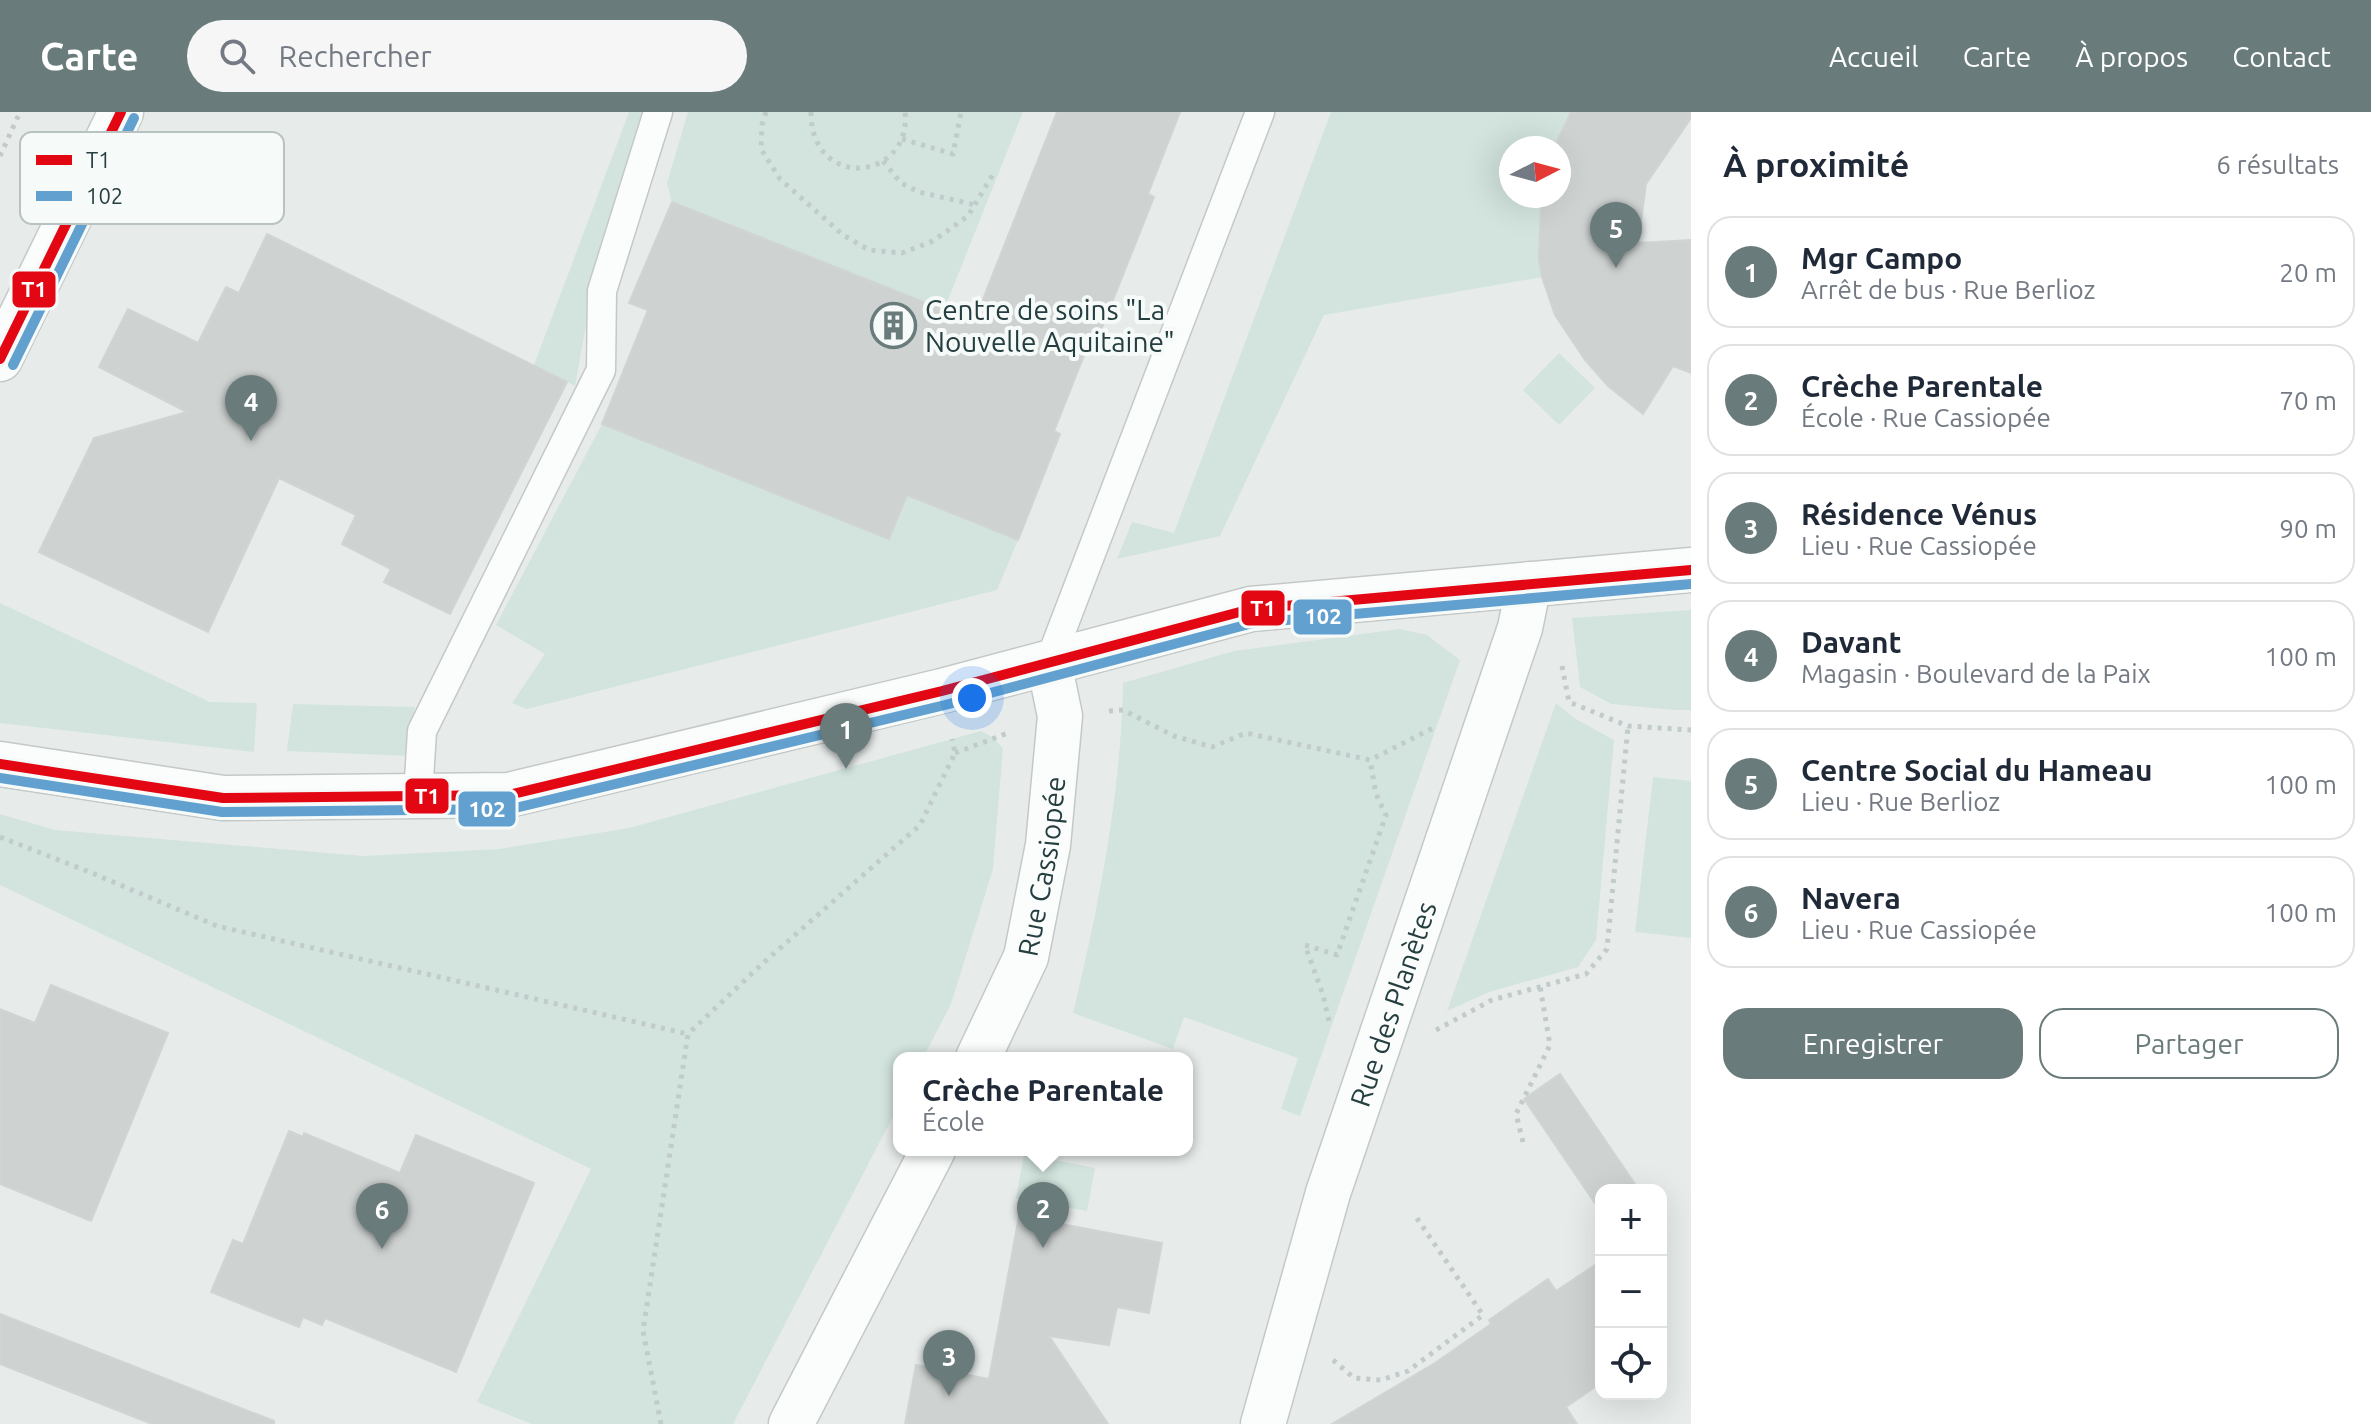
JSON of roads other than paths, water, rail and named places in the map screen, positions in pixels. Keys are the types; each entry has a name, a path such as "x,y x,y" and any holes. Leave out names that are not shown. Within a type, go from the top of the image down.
{"street":[{"path":"111,132 121,112"},
{"path":"0,359 66,224"},
{"path":"0,764 223,798 509,795 942,691 1251,609 1691,570"},
{"name":"Rue des Planètes","path":"1263,1424 1328,1193 1520,628 1529,584"},
{"name":"Rue Cassiopée","path":"981,1052 1026,957 1048,845 1060,716 1049,663"},
{"path":"791,1424 930,1156"}],"lane":[{"path":"418,796 422,731 601,370 602,291 658,112"},
{"path":"1049,663 1260,112"}],"place":[{"name":"Centre Social du Hameau","path":"1616,268"},
{"name":"Centre de soins \"La Nouvelle Aquitaine\"","path":"894,325"},
{"name":"Davant","path":"251,441"},
{"name":"Mgr Campo","path":"846,769"},
{"name":"Crèche Parentale","path":"1043,1248"},
{"name":"Navera","path":"382,1249"},
{"name":"Résidence Vénus","path":"949,1396"}]}
